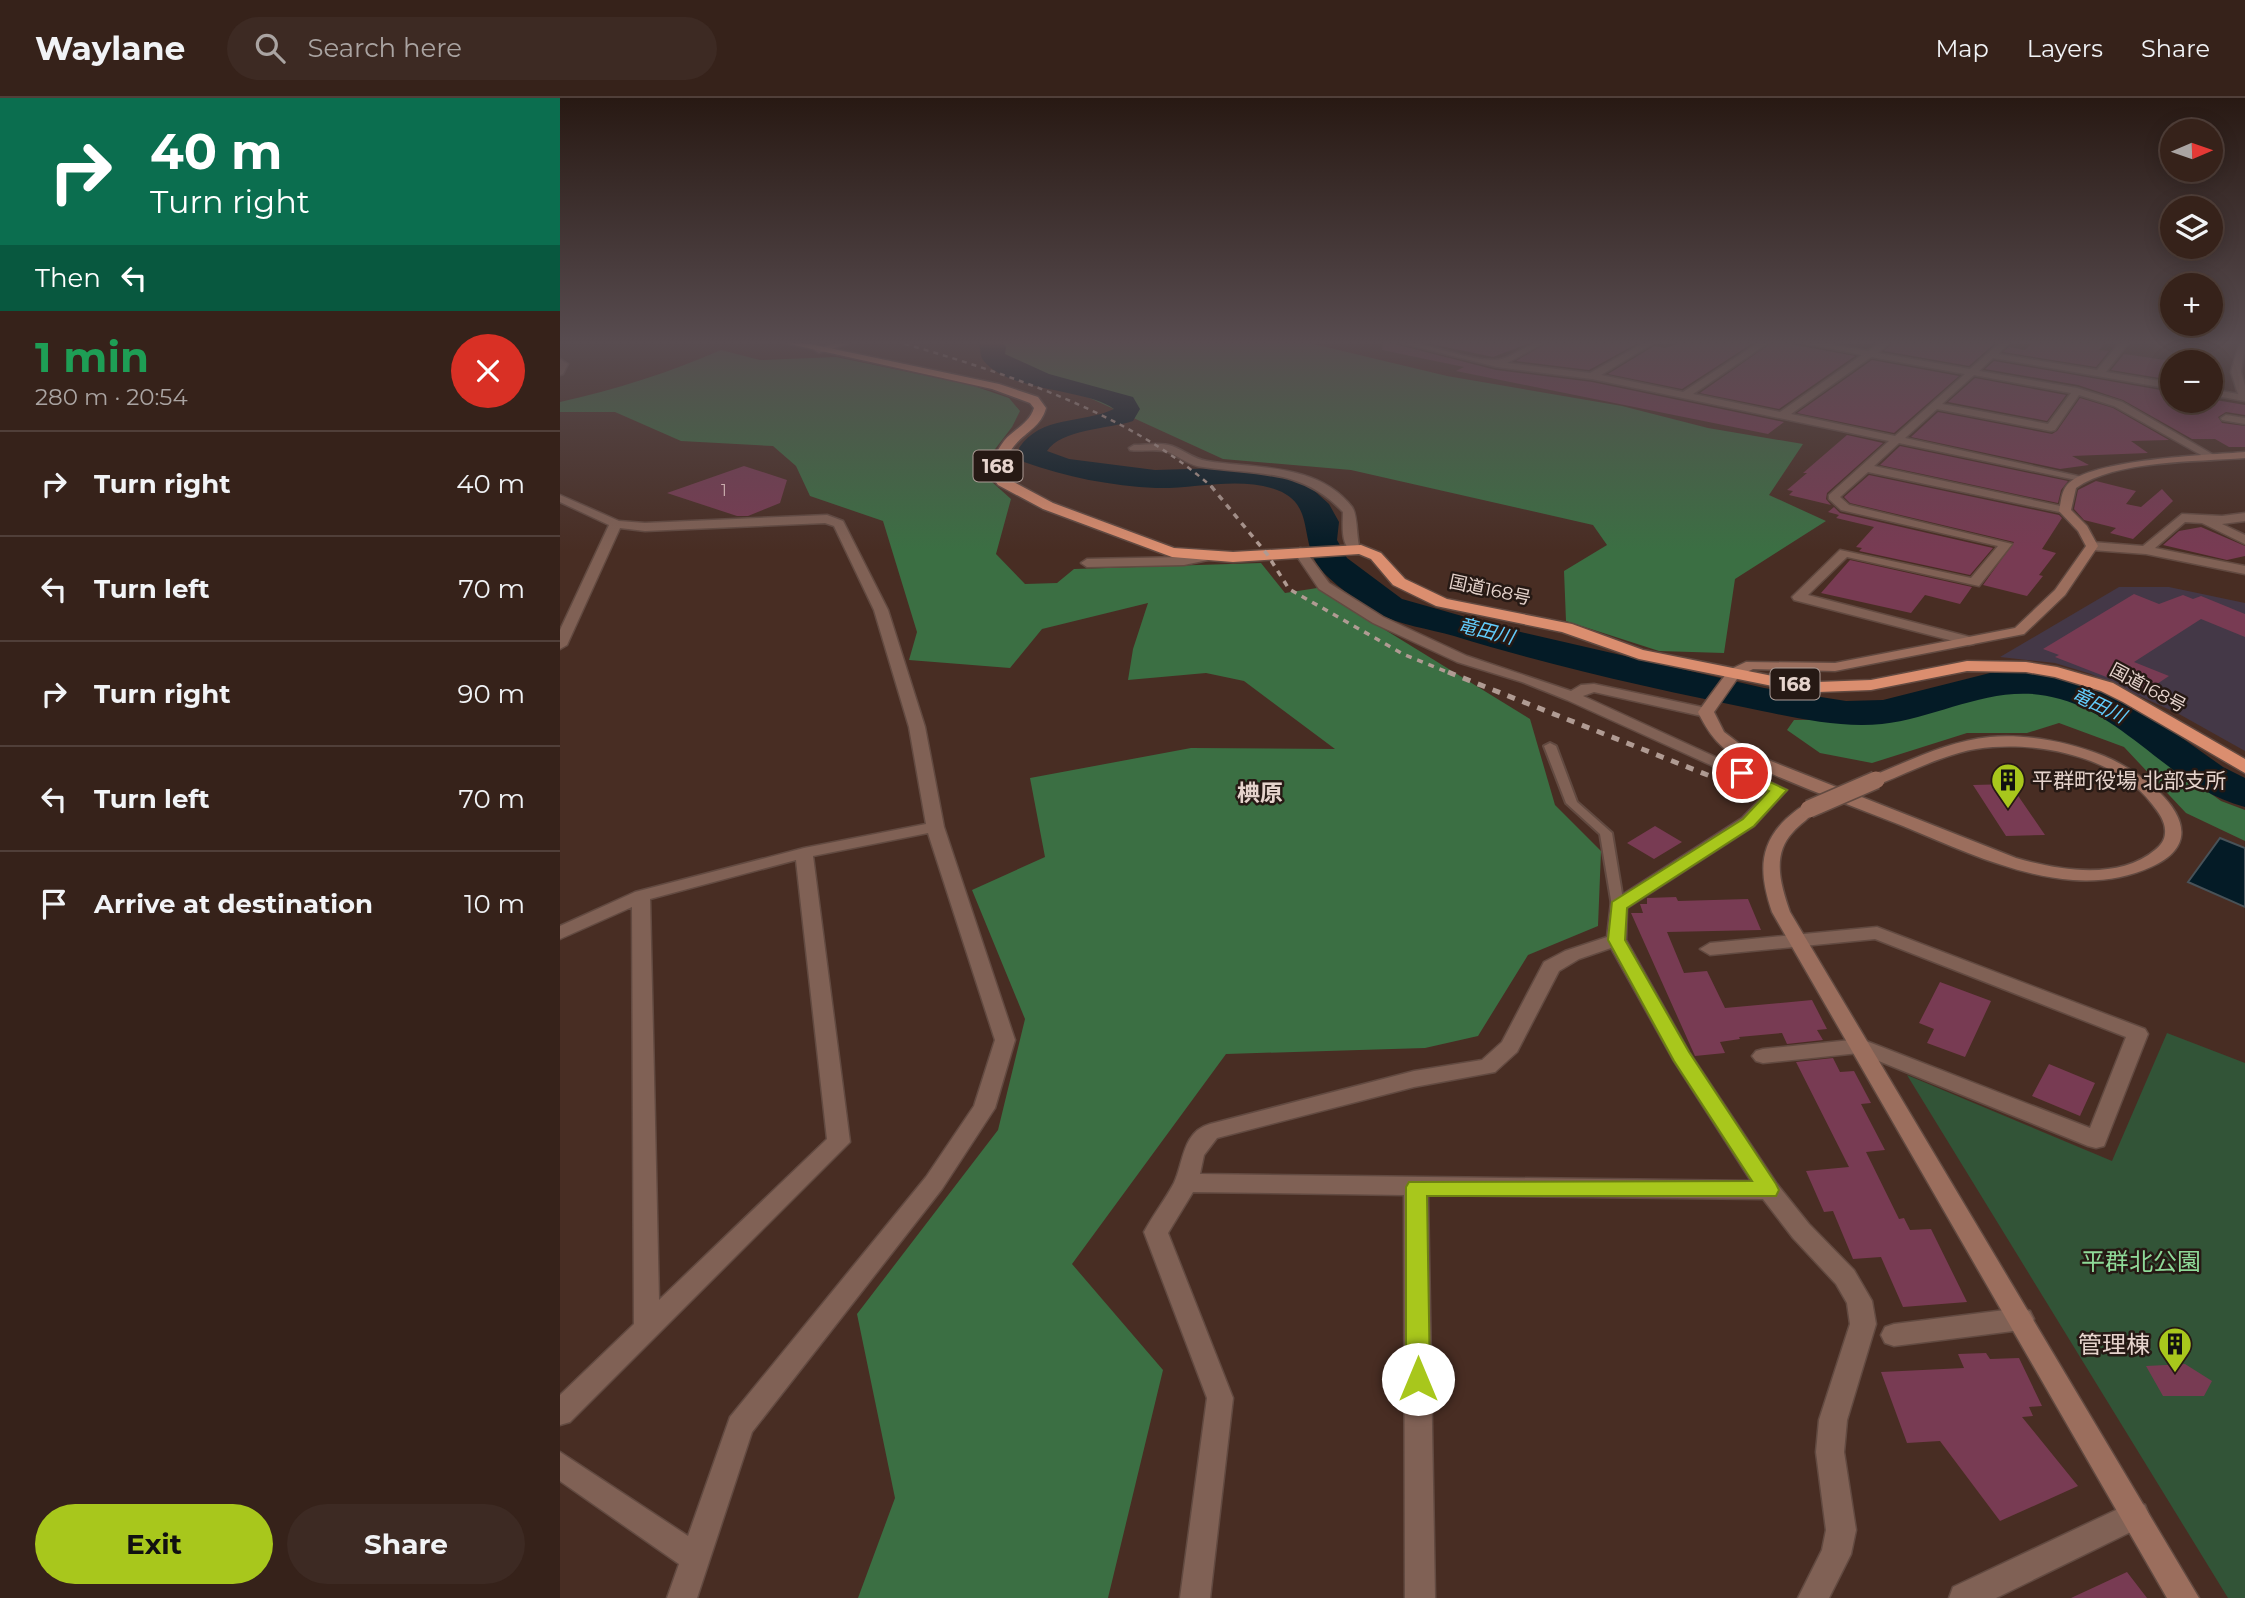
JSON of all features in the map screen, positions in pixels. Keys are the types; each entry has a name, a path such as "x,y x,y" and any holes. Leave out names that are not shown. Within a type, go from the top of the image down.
{"highway":[{"name":"168","path":"1039,411 1038,416 1010,442 1002,454 996,472 1003,482 1048,506 1172,552 1204,557 1351,548"},
{"name":"国道168号","path":"1351,548 1371,552 1399,582 1442,603 1566,628 1639,654 1730,677 1846,687 1967,666 1999,665 2057,672 2107,687 2245,766"}],"street":[{"path":"1762,411 2081,478"},
{"path":"1783,415 1789,411"},
{"path":"1931,411 1833,497 1845,508 2006,544 1974,583 1844,553 1798,597 1969,641"},
{"path":"1962,411 2051,428 2063,411"},
{"path":"2130,411 2214,458"},
{"path":"2226,418 2245,421"},
{"path":"1134,448 1167,448 1201,464 1273,470 1321,486 1349,511 1351,548"},
{"path":"2065,512 2071,486 2081,478 2111,469 2245,455"},
{"path":"1865,468 2065,512 2083,529 2092,546"},
{"path":"560,498 616,524 645,527 835,520 881,610 917,727 934,827 1005,1040 985,1108 934,1183 740,1426 682,1598"},
{"path":"2146,550 2182,518 2245,517"},
{"path":"2203,519 2245,540"},
{"path":"560,645 616,524"},
{"path":"1708,708 1730,677 1751,665 1835,667 2019,631 2034,621 2092,546"},
{"path":"2092,546 2146,550 2245,570"},
{"path":"1306,552 1324,586 1378,620 1462,659 1572,697 1779,790 1748,822 1618,906 1616,940 1681,1056 1769,1190 1801,1231 1845,1277 1858,1301 1863,1324 1833,1420 1830,1452 1841,1530 1836,1554 1813,1598"},
{"path":"1087,563 1184,561 1204,557"},
{"path":"560,613 576,611"},
{"path":"1572,697 1586,688 1594,688 1708,708"},
{"path":"1708,708 1717,735 1757,762 2028,867 2074,875 2130,872 2157,859 2171,841 2173,829 2170,817 2153,794 2101,761 2058,747 2022,743 1977,744 1961,747 1876,780 1808,809 1784,829 1774,842 1769,861 1771,885 1781,912 2184,1598"},
{"path":"560,933 641,896 804,853 934,827"},
{"path":"560,1413 838,1142 804,853"},
{"path":"641,896 647,1327"},
{"path":"1710,949 1877,933 2138,1034 2096,1140 1861,1046 1763,1056"},
{"path":"1195,1598 1220,1398 1156,1233 1186,1183 1193,1153 1210,1132 1414,1079 1488,1067 1510,1047 1551,967 1572,955 1616,940"},
{"path":"1186,1183 1769,1190"},
{"path":"1416,1187 1420,1598"},
{"path":"1894,1335 2021,1319"},
{"path":"560,1465 696,1558"},
{"path":"1964,1598 2135,1515"}],"lane":[{"path":"1550,746 1572,803 1606,833 1618,906"}],"shaded area":[{"path":"2119,587 2169,587 2245,603 2245,751 2179,714 2091,674 2055,663 2000,657"}],"green space":[{"path":"1020,411 1012,427 989,457 992,482 1011,499 996,554 1025,584 1057,583 1074,569 1261,563 1285,593 1317,588 1530,719 1555,805 1601,851 1598,926 1528,955 1478,1036 1425,1048 1226,1054 1072,1264 1163,1370 1108,1598 858,1598 895,1498 857,1314 998,1130 1025,1019 972,890 1045,857 1030,778 1191,748 1335,749 1244,681 1206,673 1128,680 1133,649 1148,603 1042,629 1010,668 909,660 917,632 883,521 810,496 796,466 773,446 681,441 615,412 560,412"},
{"path":"1118,411 1642,411 1708,428 1803,444 1769,495 1826,521 1735,579 1724,653 1659,651 1566,621 1564,571 1607,545 1593,525 1351,470 1223,459"},
{"path":"1995,687 2038,687 2072,694 2120,719 2170,754 2188,777 2221,801 2245,810 2245,841 2186,813 2124,747 2059,723 2027,733 1967,733 1872,763 1820,753 1787,730 1794,720 1889,719"},
{"name":"平群北公園","path":"2167,1033 2245,1063 2245,1598 2228,1598 1907,1075 2112,1161"}],"water":[{"path":"2220,838 2245,848 2245,907 2188,882"}],"building":[{"path":"1654,411 1731,411 1784,422 1768,434"},
{"path":"1800,411 1919,411 1894,433 1797,413"},
{"path":"1995,411 2054,411 2047,421"},
{"path":"2071,411 2118,411 2169,440 2131,441 2148,453 2072,456 2089,465 2060,469 1911,437 1938,412 2052,434"},
{"path":"2142,411 2245,411 2245,415 2226,412 2218,417 2222,423 2245,426 2245,447 2229,447 2215,439 2192,439"},
{"path":"1847,435 1883,443 1827,493 1826,499 1831,505 1789,495 1793,491 1787,490 1807,473 1803,473"},
{"path":"1900,446 2068,481 2061,490 2058,503 1880,465"},
{"path":"744,466 787,480 780,503 748,516 737,516 667,493"},
{"path":"1869,475 2059,515 2062,518 2042,549 2056,553 2027,596 1983,585 2014,542 1850,503 1844,497"},
{"path":"2096,481 2136,491 2126,504 2141,507 2162,489 2173,501 2133,539 2110,533 2116,528 2084,520 2074,509 2078,490"},
{"path":"1834,507 1840,513 1993,548 1970,575 1859,551 1862,548 1856,547 1874,527 1836,518 1839,515 1828,512"},
{"path":"2201,527 2245,546 2245,556 2227,560 2163,545 2179,531"},
{"path":"1850,560 1972,587 1960,604 1925,595 1911,613 1821,593"},
{"path":"2134,594 2159,604 2183,595 2193,599 2201,596 2245,614 2245,637 2201,619 2134,662 2169,676 2145,692 2055,657 2059,655 2043,649"},
{"name":"平群町役場 北部支所","path":"2010,784 2045,835 2006,836 1973,785"},
{"path":"1655,826 1682,842 1654,859 1627,843"},
{"path":"1676,897 1678,901 1748,899 1761,930 1667,932 1684,973 1707,971 1725,1008 1812,1000 1827,1029 1817,1030 1823,1040 1787,1044 1782,1033 1739,1037 1740,1039 1720,1042 1725,1053 1695,1056 1631,913 1643,913 1640,904 1647,904 1647,898"},
{"path":"1940,982 1991,1001 1965,1057 1927,1043 1934,1029 1919,1023"},
{"path":"1833,1058 1840,1072 1854,1071 1871,1103 1861,1104 1885,1150 1866,1152 1899,1219 1904,1218 1910,1230 1931,1229 1967,1302 1903,1307 1881,1257 1853,1259 1833,1211 1824,1212 1806,1171 1849,1167 1796,1062"},
{"path":"2049,1064 2095,1083 2080,1116 2032,1096"},
{"path":"1986,1353 1990,1359 2019,1358 2042,1406 2029,1407 2033,1416 2022,1417 2078,1486 2000,1521 1940,1441 1907,1443 1881,1372 1964,1368 1958,1354"},
{"name":"管理棟","path":"2185,1364 2212,1381 2204,1396 2163,1396 2146,1366"},
{"path":"2127,1572 2147,1598 2071,1598"}],"waterway":[{"name":"竜田川","path":"1126,411 1124,415 1112,419 1052,434 1033,448 1034,456 1064,467 1155,479 1256,476 1290,484 1314,504 1323,522 1321,540 1333,564 1390,606 1498,638 1684,682 1764,700 1846,713 1884,712 1990,684 2036,682 2076,691 2127,717 2208,776 2245,794"}],"railway":[{"path":"1093,411 1143,437 1180,461 1212,487"},
{"path":"1212,487 1267,554 1289,589 1403,654 1452,674"},
{"path":"1448,672 1758,795"}],"place":[{"name":"平群町役場 北部支所","path":"2008,810"},
{"name":"管理棟","path":"2175,1374"}],"district":[{"name":"椣原","path":"1260,793"}],"route":[{"path":"1418,1379 1416,1187 1769,1190 1681,1056 1616,940 1618,906 1748,822 1779,790 1742,773"}]}
